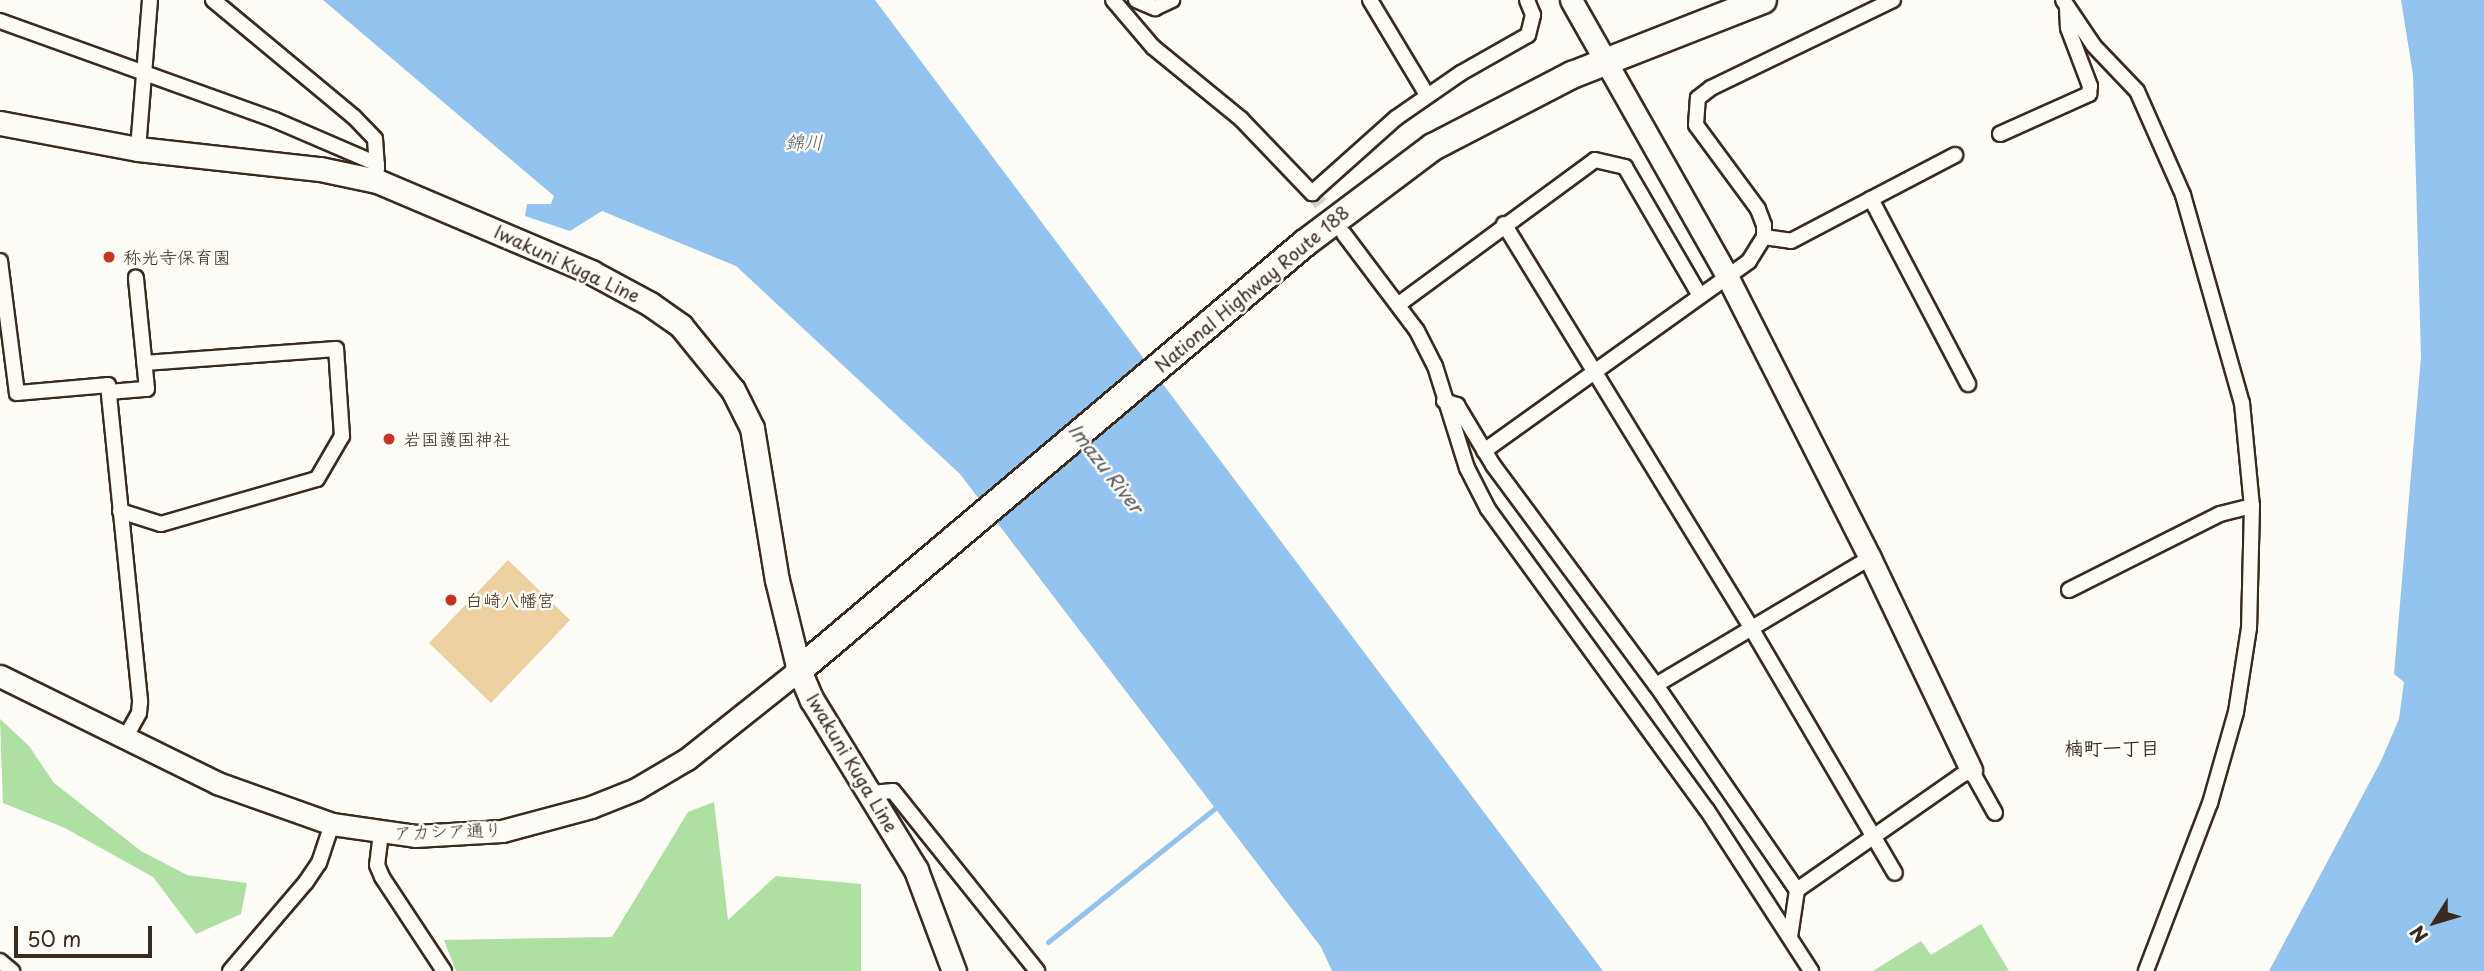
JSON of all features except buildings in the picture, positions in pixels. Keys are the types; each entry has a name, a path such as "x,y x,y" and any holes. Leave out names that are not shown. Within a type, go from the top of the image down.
{"highway":[{"name":"National Highway Route 188","path":"799,670 1287,258 1433,147 1494,112 1608,60 1763,0"}],"main road":[{"name":"Iwakuni Kuga Line","path":"0,122 138,149 377,173 591,272 650,304 681,326 733,390 752,428 777,580 799,670 812,700 916,870 954,971"}],"street":[{"path":"138,149 150,0"},
{"path":"213,0 354,117 374,139 377,173"},
{"path":"1113,0 1153,47 1241,119 1312,193 1427,95 1528,35 1533,15 1527,0"},
{"path":"1136,0 1155,8 1172,0"},
{"path":"1370,0 1427,95"},
{"path":"1571,0 1608,60 1727,276 1870,558 1971,770 1995,813"},
{"path":"1484,451 1699,294 1749,261 1764,237 1758,209 1696,125 1698,98 1711,88 1893,0"},
{"path":"2000,134 2089,94 2090,86 2068,28 2065,5"},
{"path":"2065,5 2137,91 2183,195 2242,403 2252,506 2249,628 2236,712 2210,803 2146,971"},
{"path":"0,21 275,120 377,173"},
{"path":"1764,237 1791,241 1955,155"},
{"path":"1399,304 1504,224 1595,160 1625,167 1699,294"},
{"path":"1871,200 1968,384"},
{"path":"1504,224 1750,626 1895,873"},
{"path":"1344,234 1399,304 1434,366 1467,468 1488,509 1706,810 1811,971"},
{"path":"0,261 17,393 108,385 140,702 139,713 125,738"},
{"path":"109,392 147,389 136,278"},
{"path":"120,510 161,524 317,479 342,436 336,349 145,363"},
{"path":"1444,401 1457,405 1484,451 1656,685 1797,890 1790,937"},
{"path":"2069,590 2220,514 2252,506"},
{"path":"1656,685 1750,626 1870,558"},
{"name":"アカシア通り","path":"0,676 217,783 332,824 415,836 502,831 591,807 636,789 687,759 799,670"},
{"path":"1797,890 1971,770"},
{"path":"870,793 893,791 1037,971"},
{"path":"230,971 306,882 319,863 332,824"},
{"path":"381,833 377,864 382,877 444,971"},
{"path":"0,961 12,971"}],"green space":[{"path":"0,719 29,746 54,783 141,851 187,875 247,883 241,914 196,934 153,877 65,828 3,803"},
{"path":"714,802 728,920 776,876 861,884 861,971 456,971 444,940 612,937 688,812"},
{"path":"1981,924 2009,971 1873,971 1921,941 1931,955"}],"water":[{"name":"錦川","path":"323,0 875,0 1603,971 1332,971 1321,947 960,474 736,266 602,211 570,231 525,216 527,204 551,204 554,196"},
{"path":"2401,0 2484,0 2484,971 2269,971 2381,761 2399,719 2404,682 2394,674 2421,357 2413,75"}],"waterway":[{"path":"1048,942 1215,808"}],"tunnel":[{"path":"1312,193 1337,225"}],"place":[{"name":"称光寺保育園","path":"109,257"},
{"name":"岩国護国神社","path":"389,439"},
{"name":"白崎八幡宮","path":"451,600"}],"district":[{"name":"楠町一丁目","path":"2112,748"}],"water label":[{"name":"Imazu River","path":"1106,468"}]}
